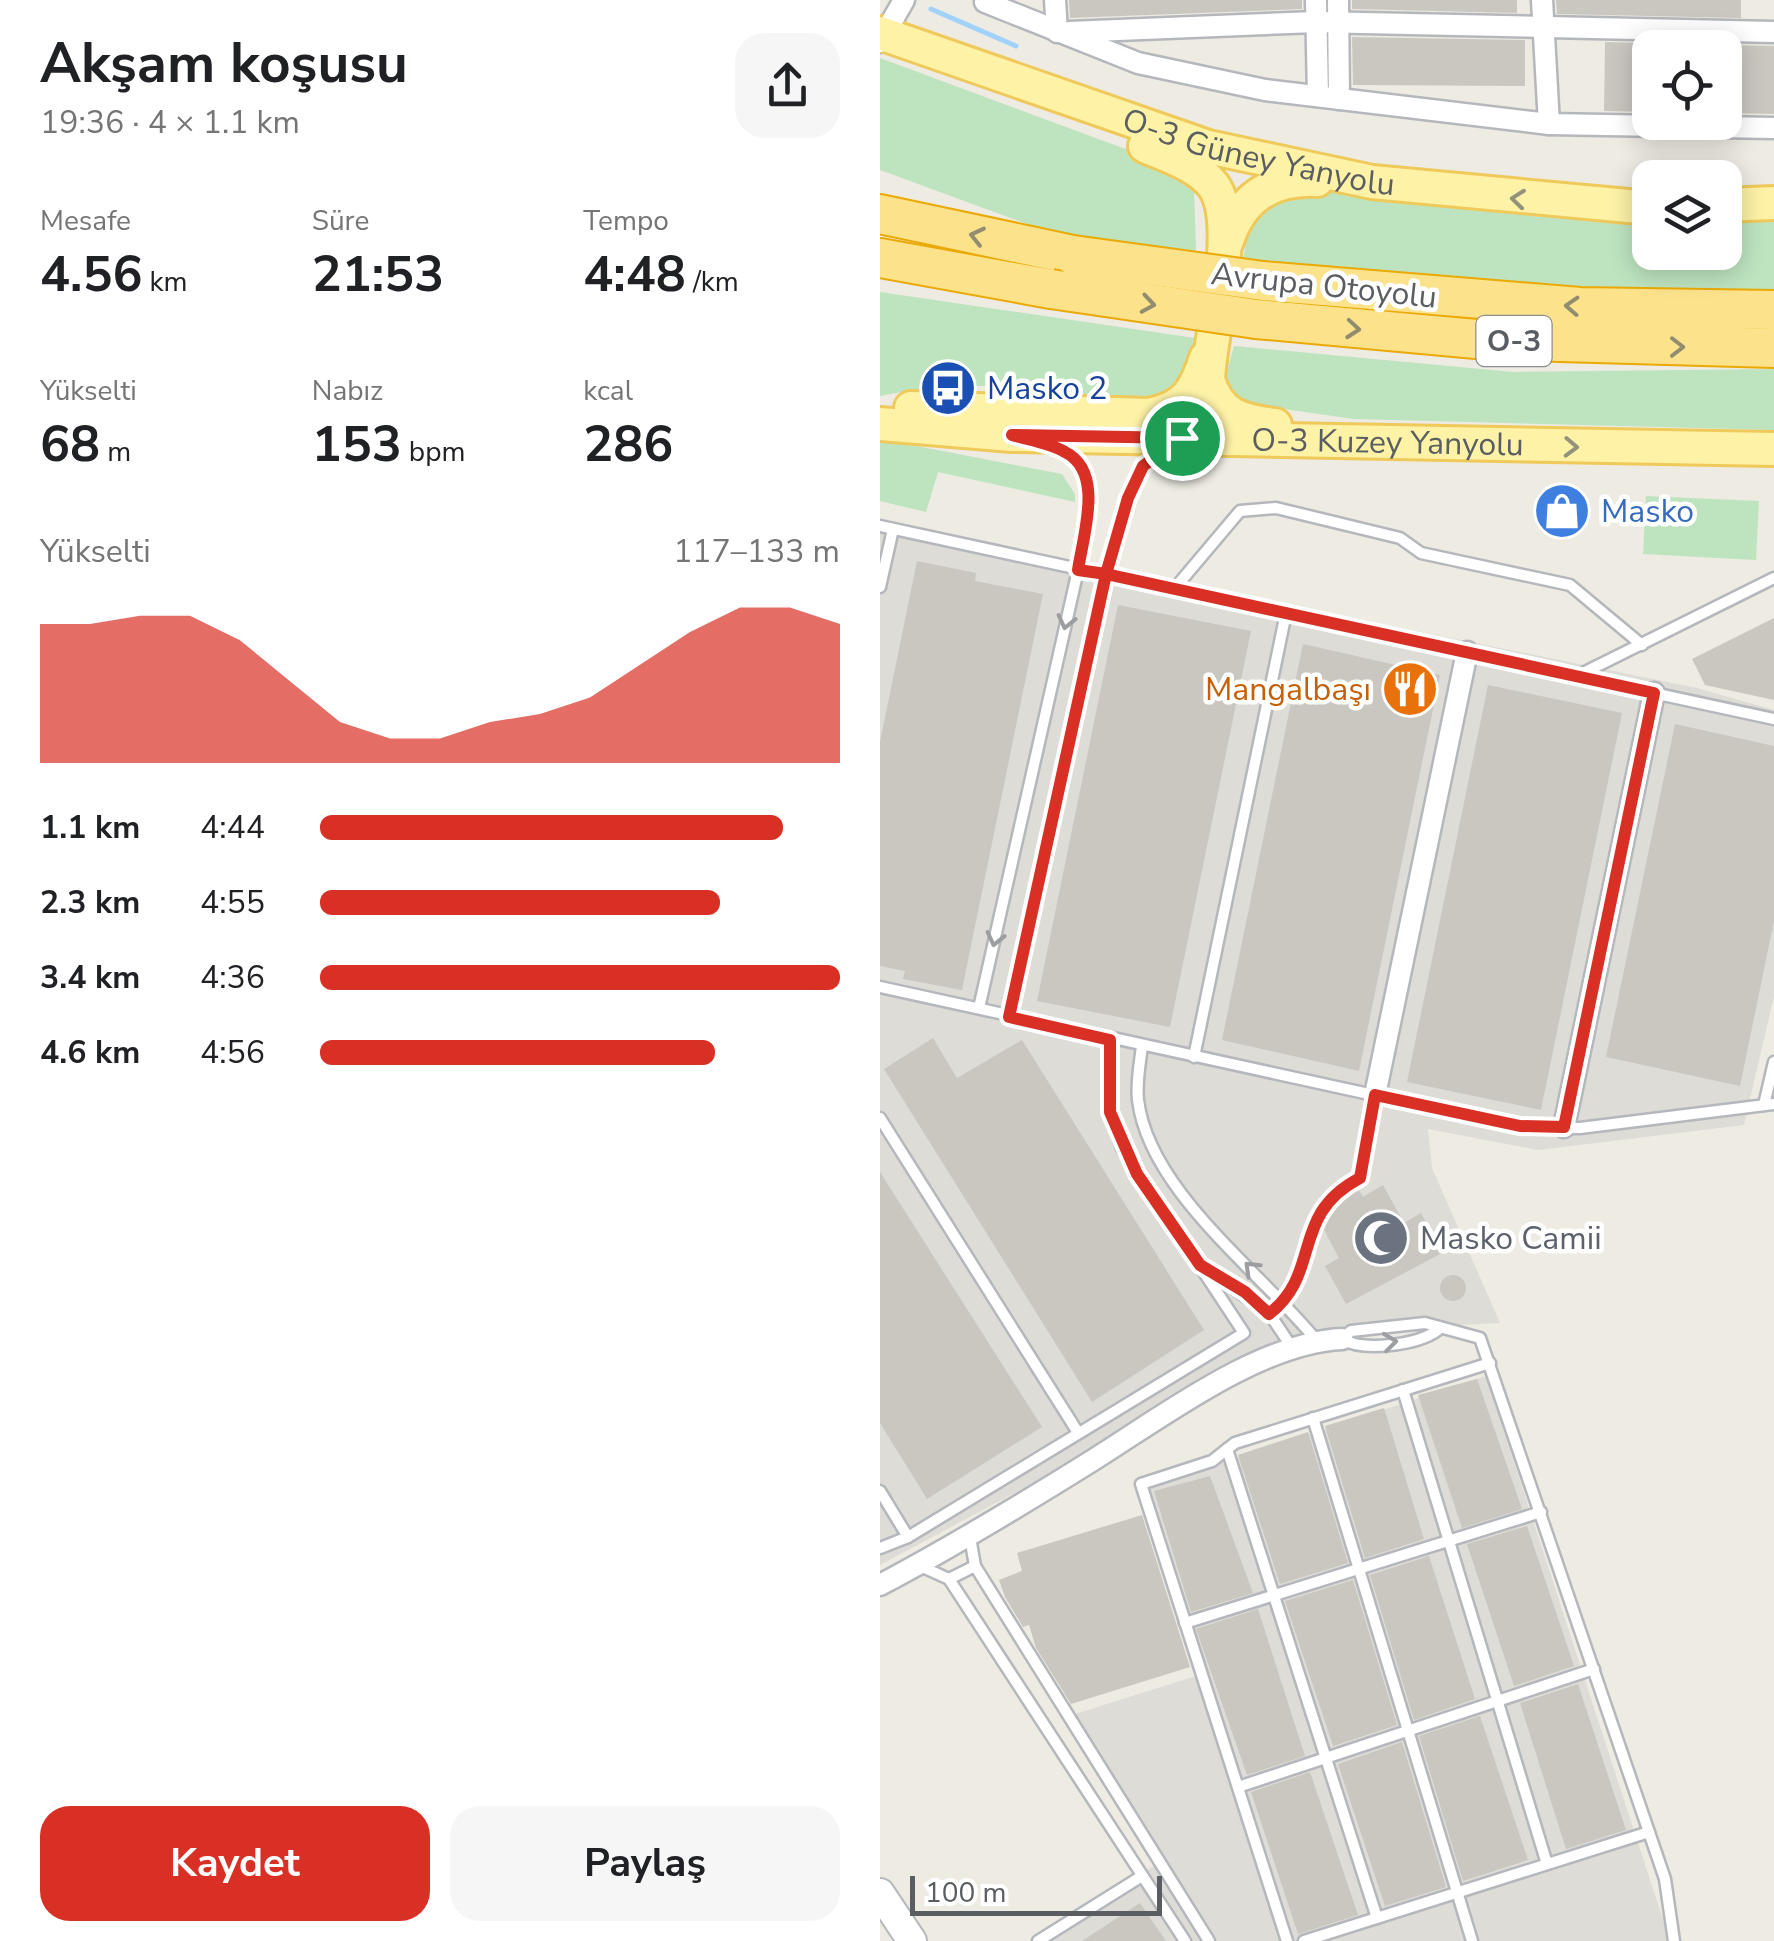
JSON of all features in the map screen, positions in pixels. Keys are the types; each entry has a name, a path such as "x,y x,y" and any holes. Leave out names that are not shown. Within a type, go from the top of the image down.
{"highway":[{"name":"Avrupa Otoyolu","path":"880,214 1073,255 1263,281 1580,307 1774,310"},
{"name":"Avrupa Otoyolu","path":"892,265 1256,319 1487,340 1774,348"}],"main road":[{"name":"O-3 Güney Yanyolu","path":"881,42 1208,147 1372,182 1632,206"},
{"name":"O-3 Güney Yanyolu","path":"881,42 1145,146 1193,168 1214,186 1222,209 1224,249 1209,349"},
{"path":"1224,249 1243,204 1260,191 1298,179 1372,182"},
{"path":"880,407 1149,416 1166,412 1190,397 1209,349"},
{"path":"1209,349 1213,397 1226,413 1244,422 1368,440"},
{"name":"O-3 Kuzey Yanyolu","path":"880,424 1012,435 1368,440 1664,451 1774,449"},
{"path":"880,1893 912,1941"}],"street":[{"path":"881,42 904,0"},
{"path":"982,1 1008,0"},
{"path":"1056,0 1057,32"},
{"path":"1316,0 1328,97"},
{"path":"1328,97 1338,0"},
{"path":"1542,0 1549,124"},
{"path":"982,1 1138,63 1264,90 1549,124 1774,128"},
{"path":"1057,32 1316,22 1542,30 1774,32"},
{"path":"1375,1095 1467,652"},
{"path":"1564,1127 1654,693"},
{"path":"880,1585 970,1536 1184,1403 1316,1340 1342,1339"}],"lane":[{"path":"979,1008 1078,570 1089,496 1086,474 1068,452 1012,435"},
{"path":"1009,1017 1106,574 1128,498 1143,466 1182,438"},
{"path":"1175,588 1240,511 1276,508 1400,538 1421,553 1570,584 1642,645"},
{"path":"880,588 886,527 1774,719"},
{"path":"1576,676 1774,578"},
{"path":"1194,1056 1286,613"},
{"path":"880,987 1520,1126 1564,1127 1769,1105 1774,1062"},
{"path":"880,1548 908,1537 1244,1333 1122,1148 1110,1112 1110,1040"},
{"path":"1142,1046 1138,1102 1160,1160 1201,1222 1285,1301 1316,1340"},
{"path":"1269,1314 1285,1301 1300,1272 1319,1210 1360,1178 1375,1095"},
{"path":"880,1118 1078,1431"},
{"path":"1200,1265 1245,1292 1269,1314 1294,1349"},
{"path":"1342,1339 1354,1346 1427,1338 1438,1330 1480,1338 1665,1880 1674,1941"},
{"path":"1287,1941 1141,1484 1212,1461 1227,1449 1313,1418 1490,1363"},
{"path":"1403,1390 1547,1864"},
{"path":"1313,1418 1472,1941"},
{"path":"1227,1449 1376,1918"},
{"path":"880,1491 908,1537"},
{"path":"1186,1624 1540,1512"},
{"path":"970,1536 975,1566 1209,1941"},
{"path":"918,1565 950,1580 1185,1941"},
{"path":"950,1580 975,1566"},
{"path":"1238,1788 1594,1669"},
{"path":"1304,1941 1649,1832"},
{"path":"1038,1941 1142,1876"}],"shaded area":[{"path":"880,522 1697,688 1774,710 1774,996 1744,1125 1538,1150 1428,1129 1432,1168 1500,1323 1315,1332 880,1565"},
{"path":"1486,1376 1670,1941 1042,1941 1164,1859 1075,1714 1199,1675 1141,1490"}],"green space":[{"path":"880,58 1139,154 1194,187 1196,251 1054,234 880,170"},
{"path":"1348,191 1533,216 1632,221 1632,270 1742,270 1742,219 1774,218 1774,293 1574,289 1243,260 1249,227 1291,192"},
{"path":"880,292 1195,338 1174,385 1158,398 1134,405 981,386 880,396"},
{"path":"1234,346 1513,372 1774,369 1774,430 1354,419 1241,403 1225,378"},
{"path":"880,439 1062,474 1075,494 1075,502 938,472 926,512 880,501"},
{"path":"1646,496 1759,501 1756,560 1643,554"}],"building":[{"path":"1069,0 1302,0 1302,9 1070,18"},
{"path":"1352,0 1517,0 1517,13 1352,9"},
{"path":"1556,0 1741,0 1741,18 1557,14"},
{"path":"1352,37 1525,40 1525,86 1353,85"},
{"path":"1605,42 1632,43 1632,112 1604,111"},
{"path":"1742,45 1774,46 1774,114 1742,113"},
{"path":"917,561 976,573 975,581 1043,594 962,990 903,979 905,971 880,966 880,742"},
{"path":"1118,605 1251,631 1170,1027 1037,1001"},
{"path":"1774,618 1774,700 1705,685 1692,659"},
{"path":"1303,644 1440,675 1359,1071 1222,1040"},
{"path":"1488,685 1622,713 1541,1110 1407,1082"},
{"path":"1675,724 1774,746 1774,921 1740,1086 1606,1057"},
{"path":"933,1038 957,1078 1022,1040 1204,1330 1092,1402 884,1069"},
{"path":"880,1172 1042,1427 927,1499 880,1423"},
{"name":"Masko Camii","path":"1383,1185 1404,1223 1421,1213 1442,1253 1346,1304 1325,1266 1339,1258 1323,1228 1343,1199 1358,1189 1363,1197"},
{"path":"1453,1275 1462,1279 1466,1288 1462,1297 1453,1301 1444,1297 1440,1288 1444,1279"},
{"path":"1477,1379 1522,1509 1462,1528 1418,1395"},
{"path":"1384,1408 1424,1539 1365,1558 1325,1426"},
{"path":"1308,1432 1348,1563 1280,1584 1238,1455"},
{"path":"1210,1476 1253,1593 1191,1612 1154,1491"},
{"path":"1142,1515 1190,1667 1071,1704 1036,1648 1029,1625 1023,1627 1005,1597 999,1580 1022,1571 1017,1553"},
{"path":"1527,1526 1574,1666 1514,1686 1467,1544"},
{"path":"1429,1556 1475,1699 1414,1720 1370,1575"},
{"path":"1353,1580 1397,1725 1333,1746 1285,1601"},
{"path":"1258,1609 1305,1756 1247,1775 1196,1629"},
{"path":"1578,1684 1626,1830 1566,1849 1520,1703"},
{"path":"1480,1716 1528,1860 1463,1881 1419,1736"},
{"path":"1402,1742 1446,1887 1385,1906 1338,1764"},
{"path":"1310,1772 1358,1915 1298,1934 1251,1792"},
{"path":"1140,1903 1166,1941 1082,1941"}],"waterway":[{"path":"931,9 1016,46"}],"place":[{"name":"Masko 2","path":"948,388"},
{"name":"Masko","path":"1562,511"},
{"name":"Mangalbaşı","path":"1410,689"},
{"name":"Masko Camii","path":"1381,1238"}],"route":[{"path":"1182,438 1012,435 1068,452 1086,474 1089,496 1078,570 1106,574 1654,693 1564,1127 1520,1126 1375,1095 1360,1178 1339,1190 1319,1210 1292,1289 1269,1314 1245,1292 1200,1265 1137,1174 1122,1148 1110,1112 1110,1040 1009,1017 1106,574 1128,498 1143,466 1182,438"}]}
